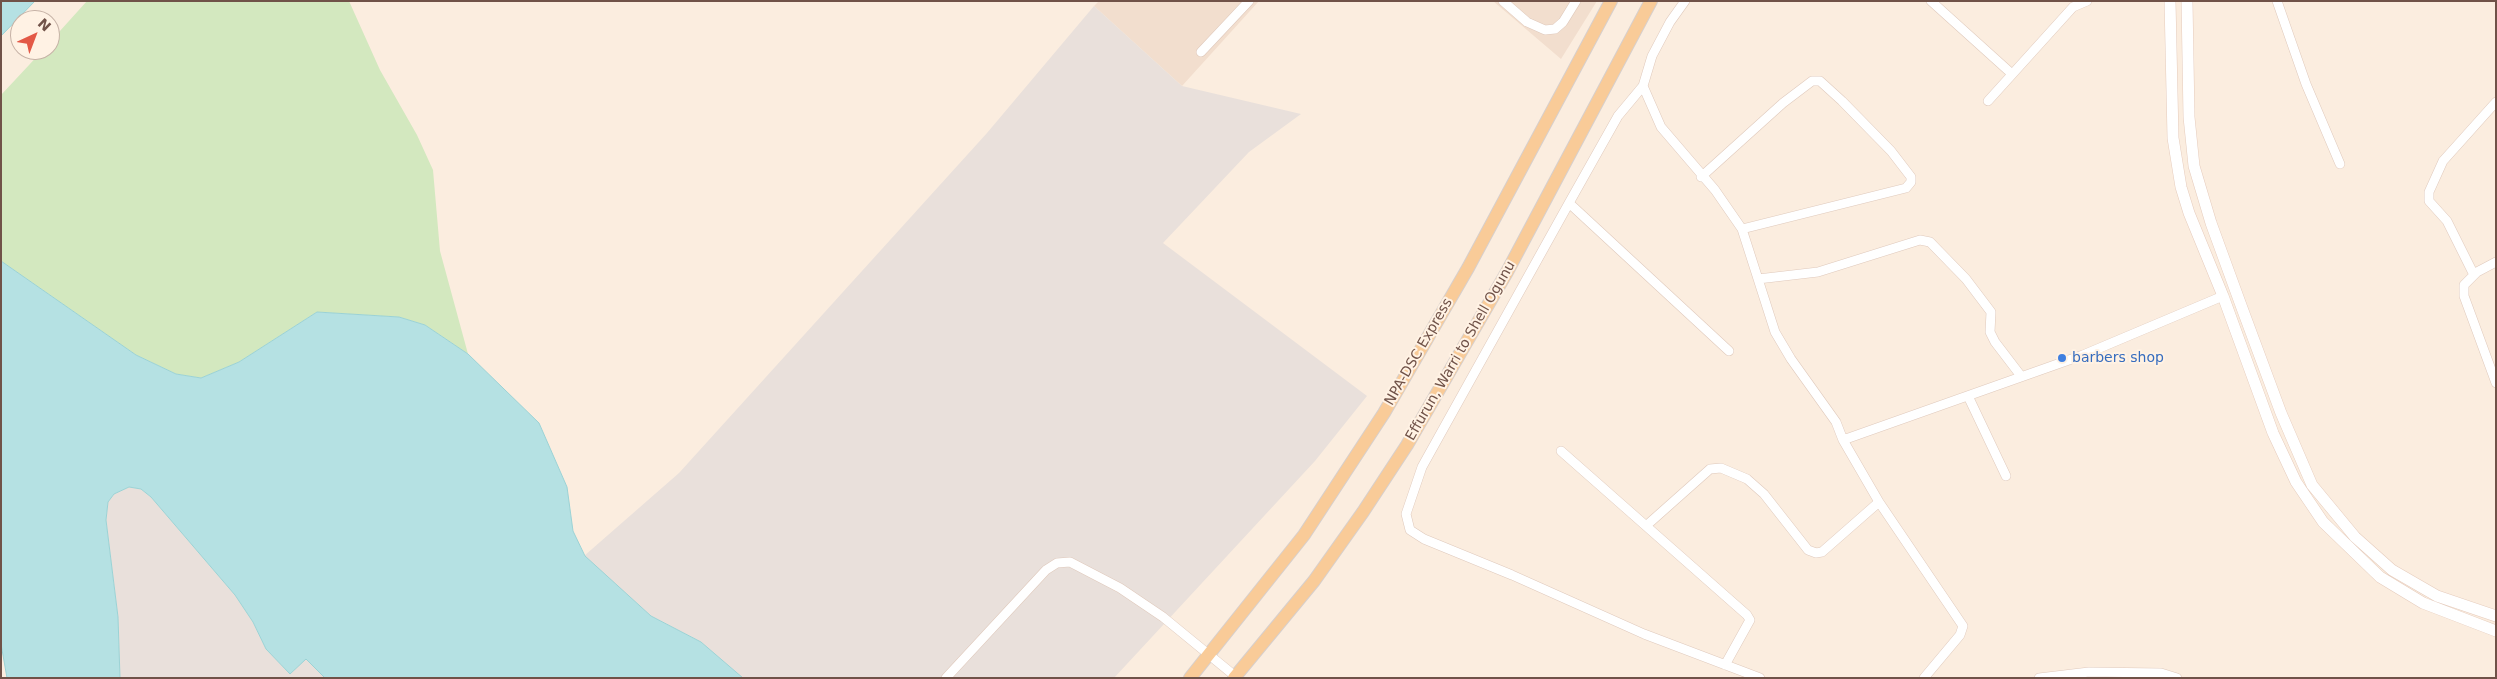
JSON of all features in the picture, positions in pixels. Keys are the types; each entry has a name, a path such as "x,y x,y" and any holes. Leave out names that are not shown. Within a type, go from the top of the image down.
{"main road":[{"name":"NPA-DSC Express","path":"1190,678 1304,535 1384,413 1468,268 1611,1"},
{"name":"Effurun, Warri to Shell Ogunu","path":"1235,677 1314,581 1363,512 1407,444 1507,272 1651,1"},
{"path":"2170,1 2170,99 2176,163 2189,213 2224,296 2277,441 2296,482 2323,522 2360,560 2402,592 2450,615 2496,631"},
{"path":"2187,1 2190,117 2196,174 2211,223 2248,325 2281,413 2312,484 2355,537 2392,570 2437,596 2496,616"}],"street":[{"path":"1201,52 1249,1"},
{"path":"1503,1 1527,22 1545,30 1554,29 1563,22 1576,1"},
{"path":"1685,1 1670,22 1652,56 1643,86 1618,116 1422,468 1406,514 1410,530 1424,539 1512,575 1644,634 1760,678"},
{"path":"1931,1 2012,74"},
{"path":"1988,101 2070,4 2087,1"},
{"path":"2277,1 2306,84 2340,164"},
{"path":"1701,177 1783,103 1812,81 1820,82 1842,101 1892,151 1911,177 1911,182 1906,188 1742,229"},
{"path":"1643,86 1661,127 1701,177 1715,190 1742,229 1764,304 1775,332 1791,359 1836,422 1843,440 1879,502 1963,626 1960,635 1924,678"},
{"path":"2474,275 2447,221 2429,200 2429,192 2443,161 2496,102"},
{"path":"1569,203 1729,351"},
{"path":"1758,279 1818,272 1920,240 1930,242 1966,279 1991,312 1990,332 1995,342 2021,376"},
{"path":"2496,262 2474,275 2464,285 2464,296 2496,383"},
{"path":"1843,440 2083,355 2224,296"},
{"path":"1968,396 2006,476"},
{"path":"1561,451 1647,524 1744,611 1750,620 1725,665"},
{"path":"1647,524 1710,469 1721,468 1747,479 1764,494 1808,550 1816,554 1822,552 1879,502"},
{"path":"946,678 1046,570 1057,563 1070,562 1120,588 1163,617 1235,677"},
{"path":"2039,678 2089,672 2160,673 2177,678"}],"shaded area":[{"path":"1099,1 1259,1 1182,86 1094,6"},
{"path":"1493,1 1597,1 1561,59"},
{"path":"1094,6 1182,86 1301,114 1249,152 1163,243 1367,396 1315,461 1114,678 743,678 701,642 651,616 584,556 679,473 987,133"},
{"path":"129,487 141,489 151,497 235,595 253,622 266,649 290,674 306,658 325,678 120,678 118,617 106,520 108,502 114,494"}],"green space":[{"path":"87,1 349,1 380,70 417,135 433,170 440,251 468,354 425,325 399,317 317,312 239,362 201,378 176,374 136,355 1,261 1,95 34,60 60,60 60,31"}],"water":[{"path":"1,1 35,1 26,10 10,10 10,27 1,36"},
{"path":"1,261 136,355 176,374 201,378 239,362 317,312 399,317 425,325 468,354 539,423 567,487 573,531 585,556 651,616 701,642 743,678 325,678 306,659 290,674 266,649 253,622 235,595 151,497 141,489 129,487 114,494 108,502 106,520 118,617 120,678 7,678 1,644"}],"place":[{"name":"barbers shop","path":"2062,358"}]}
